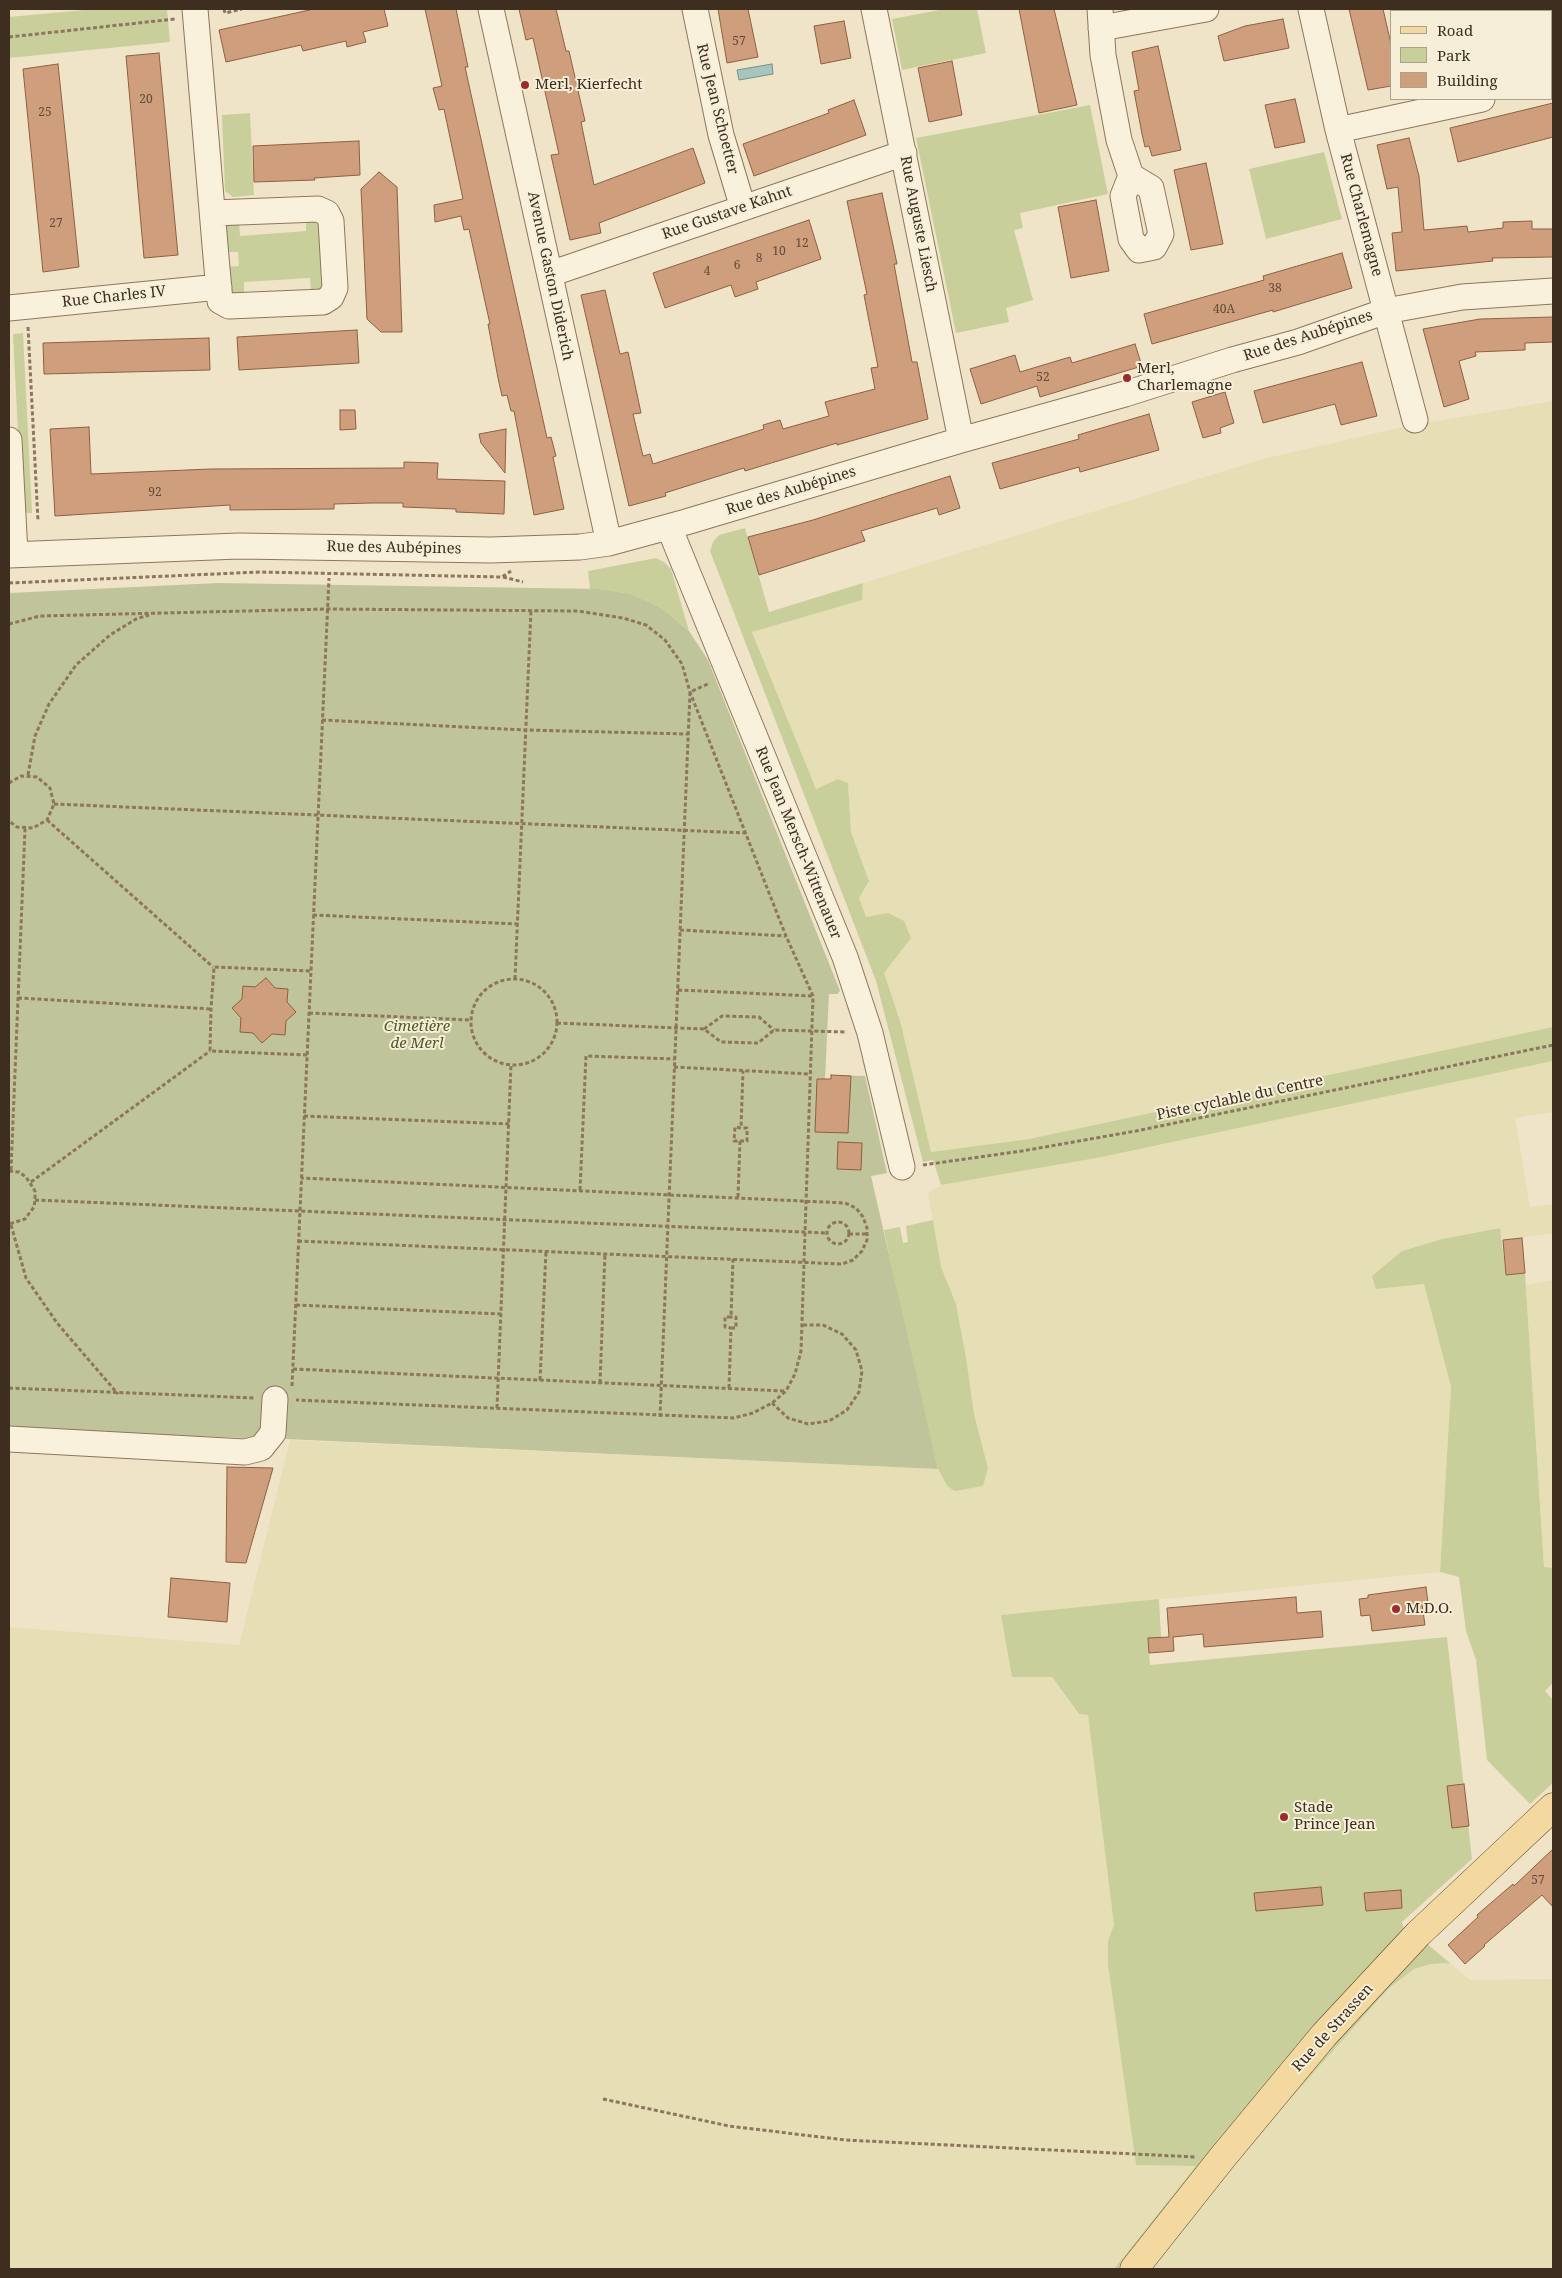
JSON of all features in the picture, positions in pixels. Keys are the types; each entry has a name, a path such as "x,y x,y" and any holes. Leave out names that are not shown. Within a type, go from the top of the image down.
{"main road":[{"name":"Rue de Strassen","path":"1134,2269 1222,2158 1324,2035 1418,1934 1553,1807"}],"street":[{"name":"Avenue Gaston Diderich","path":"491,9 609,543"},
{"name":"Rue Jean Schoetter","path":"695,9 721,135 742,208"},
{"name":"Rue Auguste Liesch","path":"874,9 961,440"},
{"path":"1132,176 1119,140 1110,97 1100,18 1206,9"},
{"name":"Rue Charlemagne","path":"1311,9 1338,130 1415,420"},
{"path":"195,13 220,300 229,306 323,302 331,297 335,288 331,221 327,213 318,210 213,213"},
{"path":"1338,130 1477,100"},
{"name":"Rue Gustave Kahnt","path":"550,274 904,153"},
{"name":"Rue Charles IV","path":"9,308 219,287"},
{"name":"Rue des Aubépines","path":"12,555 239,546 520,550 580,547 609,543 1298,342 1386,311 1462,297 1553,291"},
{"path":"9,440 12,555"},
{"name":"Rue Jean Mersch-Wittenauer","path":"669,527 845,957 870,1033 902,1167"},
{"path":"9,1439 245,1452 261,1448 272,1433 283,1399"}],"path":[{"path":"224,9 225,12 242,9"},
{"path":"9,37 195,13"},
{"path":"28,325 38,521"},
{"path":"502,577 515,569"},
{"path":"9,582 260,572 502,577 523,582"},
{"path":"283,1399 293,1369 328,578"},
{"path":"9,624 40,616 327,609 578,611 623,618 646,625 665,640 682,664 690,692 786,936 813,996 801,1351 795,1374 786,1391 772,1403 753,1414 734,1418 660,1417 497,1408 118,1394 9,1388"},
{"path":"515,979 530,610"},
{"path":"28,775 35,736 49,704 76,665 110,635 136,619 154,614"},
{"path":"690,692 716,681"},
{"path":"660,1417 690,692"},
{"path":"322,720 526,730 688,734"},
{"path":"9,783 21,776 37,777 50,788 54,804 47,820 33,828 25,829 18,827 9,821"},
{"path":"54,804 746,833"},
{"path":"47,820 214,967 311,971"},
{"path":"25,829 10,1171 19,1172 31,1182 35,1191 35,1200 30,1214 25,1219 10,1224 26,1278 58,1323 118,1394"},
{"path":"313,915 518,924"},
{"path":"680,930 786,936"},
{"path":"210,1051 214,967"},
{"path":"515,979 528,981 540,988 552,1004 557,1023 554,1037 548,1049 537,1058 525,1064 511,1065 498,1062 486,1056 478,1046 472,1033 471,1020 474,1007 480,995 490,986 502,980 515,979"},
{"path":"678,990 813,996"},
{"path":"18,998 211,1009"},
{"path":"309,1013 471,1020"},
{"path":"704,1029 722,1016 760,1017 774,1030"},
{"path":"557,1023 704,1029 721,1042 758,1043 774,1030 870,1033"},
{"name":"Piste cyclable du Centre","path":"929,1164 1022,1151 1136,1131 1553,1045"},
{"path":"31,1182 210,1051 307,1055"},
{"path":"580,1190 586,1056 675,1059"},
{"path":"497,1408 511,1065"},
{"path":"674,1067 810,1074"},
{"path":"741,1128 743,1071"},
{"path":"304,1116 509,1124"},
{"path":"735,1128 747,1128 747,1141 740,1141 734,1141 735,1128"},
{"path":"738,1197 740,1141"},
{"path":"298,1241 842,1264 853,1260 862,1251 867,1234 864,1217 856,1208 845,1203 301,1178"},
{"path":"35,1200 827,1233"},
{"path":"838,1222 846,1226 849,1234 846,1242 838,1245 830,1241 827,1233 830,1225 838,1222"},
{"path":"849,1234 867,1234"},
{"path":"540,1380 546,1251"},
{"path":"600,1383 605,1253"},
{"path":"731,1317 733,1259"},
{"path":"296,1305 501,1314"},
{"path":"725,1317 731,1317 736,1317 736,1328 725,1327 725,1317"},
{"path":"772,1403 788,1418 808,1424 829,1421 847,1410 859,1392 862,1371 856,1350 852,1345 842,1334 823,1325 802,1325"},
{"path":"729,1388 730,1328"},
{"path":"293,1369 786,1391"},
{"path":"603,2099 729,2126 845,2140 1222,2158"}],"shaded area":[{"path":"1553,401 1553,1027 1029,1139 931,1152 901,1024 858,898 869,881 851,832 848,783 838,779 816,789 752,631 862,600 863,583 1263,459 1403,427"},
{"path":"1553,1061 1553,1112 1515,1118 1530,1207 1553,1204 1553,1233 1503,1240 1499,1228 1442,1239 1402,1251 1376,1288 1424,1284 1451,1387 1440,1572 1001,1615 1052,1677 1078,1714 1088,1715 1114,1925 1108,1941 1108,1965 1136,2165 1197,2166 1114,2269 9,2269 9,1627 239,1645 290,1440 938,1469 946,1486 988,1467 974,1414 956,1304 941,1267 928,1193 941,1185 1102,1157"},
{"path":"1553,1280 1553,1568 1544,1568 1526,1285"},
{"path":"1450,1963 1470,1980 1553,1979 1553,2269 1150,2269 1234,2162 1388,1989 1414,1969 1431,1964"}],"green space":[{"path":"95,9 167,9 170,42 9,58 9,17"},
{"path":"945,9 977,9 986,53 902,70 892,19"},
{"path":"1090,105 1108,194 1020,213 1023,228 1014,230 1033,300 1006,308 1009,322 956,333 916,138"},
{"path":"250,113 254,195 233,197 225,191 222,115"},
{"path":"1324,152 1342,219 1266,239 1249,169"},
{"path":"306,217 321,221 323,290 311,292 310,278 244,282 244,296 234,296 228,290 226,267 239,266 238,252 224,252 222,229 226,223 239,221 240,236 306,231"},
{"path":"23,333 32,513 22,513 13,334"},
{"path":"745,528 769,612 863,583 862,600 752,632 816,789 838,779 848,783 851,832 869,881 859,898 866,917 888,913 904,921 911,938 884,973 901,1024 931,1152 1029,1139 1553,1027 1553,1061 1102,1157 941,1185 933,1160 923,1162 876,981 710,551 713,542 719,535"},
{"path":"656,558 664,562 671,569 689,631 663,609 632,594 590,589 588,571"},
{"name":"Cimetière de Merl","path":"218,583 600,589 632,594 663,609 689,631 708,660 840,991 837,994 829,994 825,1079 831,1079 831,1075 865,1076 887,1173 871,1176 938,1469 286,1439 273,1433 246,1438 9,1429 9,593"},
{"path":"933,1220 941,1267 956,1304 974,1414 988,1468 983,1486 955,1491 947,1486 938,1469 884,1230 900,1227 903,1243 908,1242 906,1226"},
{"path":"1500,1228 1506,1275 1525,1273 1544,1567 1553,1568 1553,1683 1545,1691 1553,1700 1553,1783 1530,1804 1487,1760 1476,1660 1466,1631 1459,1577 1440,1572 1451,1387 1424,1284 1376,1289 1372,1276 1402,1251 1442,1239"},
{"path":"1159,1599 1161,1637 1148,1639 1150,1665 1447,1637 1472,1859 1402,1922 1404,1929 1393,1940 1410,1958 1426,1943 1450,1963 1431,1964 1414,1969 1388,1989 1234,2162 1150,2269 1114,2269 1196,2166 1136,2165 1108,1965 1108,1941 1114,1925 1088,1715 1079,1714 1052,1677 1012,1677 1001,1615"}],"water":[{"path":"772,64 773,74 739,80 737,70"}],"building":[{"path":"314,9 384,9 388,26 363,32 366,42 347,47 346,41 303,51 301,45 226,62 219,30"},
{"path":"425,9 456,9 468,67 465,67 547,438 551,437 556,456 553,457 564,509 534,515 514,411 511,411 507,395 502,396 488,324 490,324 469,229 464,230 461,216 435,222 434,205 463,199 444,109 439,110 433,88 442,86"},
{"path":"519,9 556,9 566,51 569,51 585,121 581,122 594,185 693,148 705,183 599,223 601,233 570,240 551,155 559,154 533,38 526,40"},
{"path":"718,9 748,9 758,57 727,63"},
{"path":"1019,9 1054,9 1077,105 1039,113"},
{"path":"1349,9 1383,9 1390,40 1390,86 1368,90"},
{"path":"1283,19 1289,48 1224,61 1218,36 1245,26"},
{"path":"844,21 851,58 821,64 814,26"},
{"path":"1158,46 1181,150 1152,156 1149,146 1145,147 1142,134 1134,91 1139,90 1132,52"},
{"path":"159,53 178,255 144,258 126,56"},
{"path":"952,61 962,115 929,122 918,68"},
{"path":"58,64 79,267 43,272 23,69"},
{"path":"1295,99 1305,142 1275,148 1265,105"},
{"path":"854,100 866,135 754,176 743,144 829,113 828,110"},
{"path":"1553,103 1553,137 1458,162 1450,128"},
{"path":"1409,138 1419,176 1424,230 1467,226 1468,232 1503,228 1503,222 1532,221 1532,229 1553,229 1553,257 1492,258 1493,261 1396,271 1392,233 1402,232 1398,187 1387,189 1377,145"},
{"path":"359,141 360,175 314,178 315,180 254,182 253,146"},
{"path":"1206,163 1223,244 1191,250 1174,170"},
{"path":"379,172 397,187 402,332 381,332 367,319 361,189"},
{"path":"882,193 897,264 894,264 912,362 917,362 928,419 837,445 837,443 745,471 744,468 665,493 666,496 629,506 581,295 605,290 620,354 628,352 641,413 633,414 643,456 650,454 653,464 764,429 763,425 780,420 783,429 829,416 825,402 875,389 871,368 878,367 864,295 867,294 847,201"},
{"path":"1096,200 1109,271 1071,278 1058,207"},
{"path":"809,220 821,259 756,282 758,289 735,297 731,285 665,308 653,273"},
{"path":"1342,253 1352,288 1273,312 1273,310 1152,344 1144,314 1264,280 1263,276"},
{"path":"1553,317 1553,342 1525,343 1525,350 1475,352 1476,356 1459,361 1469,399 1444,407 1423,329 1480,319"},
{"path":"357,330 359,363 239,370 237,337"},
{"path":"209,338 210,370 44,374 43,343"},
{"path":"1135,344 1142,366 1040,397 1037,386 981,404 970,369 1015,355 1020,372 1070,357 1072,363"},
{"path":"1362,362 1377,416 1341,425 1335,404 1263,423 1254,391"},
{"path":"1225,392 1234,423 1220,428 1221,433 1203,438 1192,402"},
{"path":"340,410 355,410 356,429 340,430"},
{"path":"1149,414 1159,450 1080,472 1079,467 1000,489 992,463 1079,439 1078,435"},
{"path":"89,427 91,474 211,469 404,468 404,462 438,463 437,479 505,481 504,514 456,512 456,509 403,507 403,503 372,503 334,504 334,509 230,510 230,505 55,516 50,429"},
{"path":"506,429 505,473 481,443 479,434"},
{"path":"950,476 960,508 939,515 937,508 861,531 865,541 759,575 748,537 813,520"},
{"path":"266,978 275,988 288,989 287,1002 296,1012 286,1021 285,1035 272,1034 262,1043 253,1033 240,1032 241,1018 232,1008 242,999 243,986 255,987"},
{"path":"831,1075 851,1076 848,1133 815,1132 817,1079 831,1079"},
{"path":"838,1142 862,1143 861,1170 837,1169"},
{"path":"1522,1238 1525,1273 1506,1275 1503,1240"},
{"path":"227,1467 273,1468 246,1563 226,1562"},
{"path":"171,1578 230,1583 227,1622 168,1617"},
{"name":"M.D.O.","path":"1426,1587 1428,1603 1422,1604 1425,1625 1372,1631 1370,1615 1361,1616 1359,1599 1368,1598 1368,1595"},
{"path":"1296,1597 1297,1613 1321,1611 1323,1637 1204,1647 1203,1634 1173,1637 1174,1651 1149,1653 1148,1638 1169,1637 1167,1608"},
{"path":"1464,1784 1469,1826 1452,1828 1447,1786"},
{"path":"1553,1849 1553,1907 1542,1895 1465,1964 1448,1945 1478,1917 1477,1915 1513,1884 1514,1886"},
{"path":"1321,1887 1323,1905 1256,1911 1254,1893"},
{"path":"1401,1890 1402,1908 1366,1911 1364,1893"}],"place":[{"name":"Merl, Kierfecht","path":"525,85"},
{"name":"Merl, Charlemagne","path":"1127,378"},
{"name":"M.D.O.","path":"1396,1609"},
{"name":"Stade Prince Jean","path":"1284,1817"}]}
